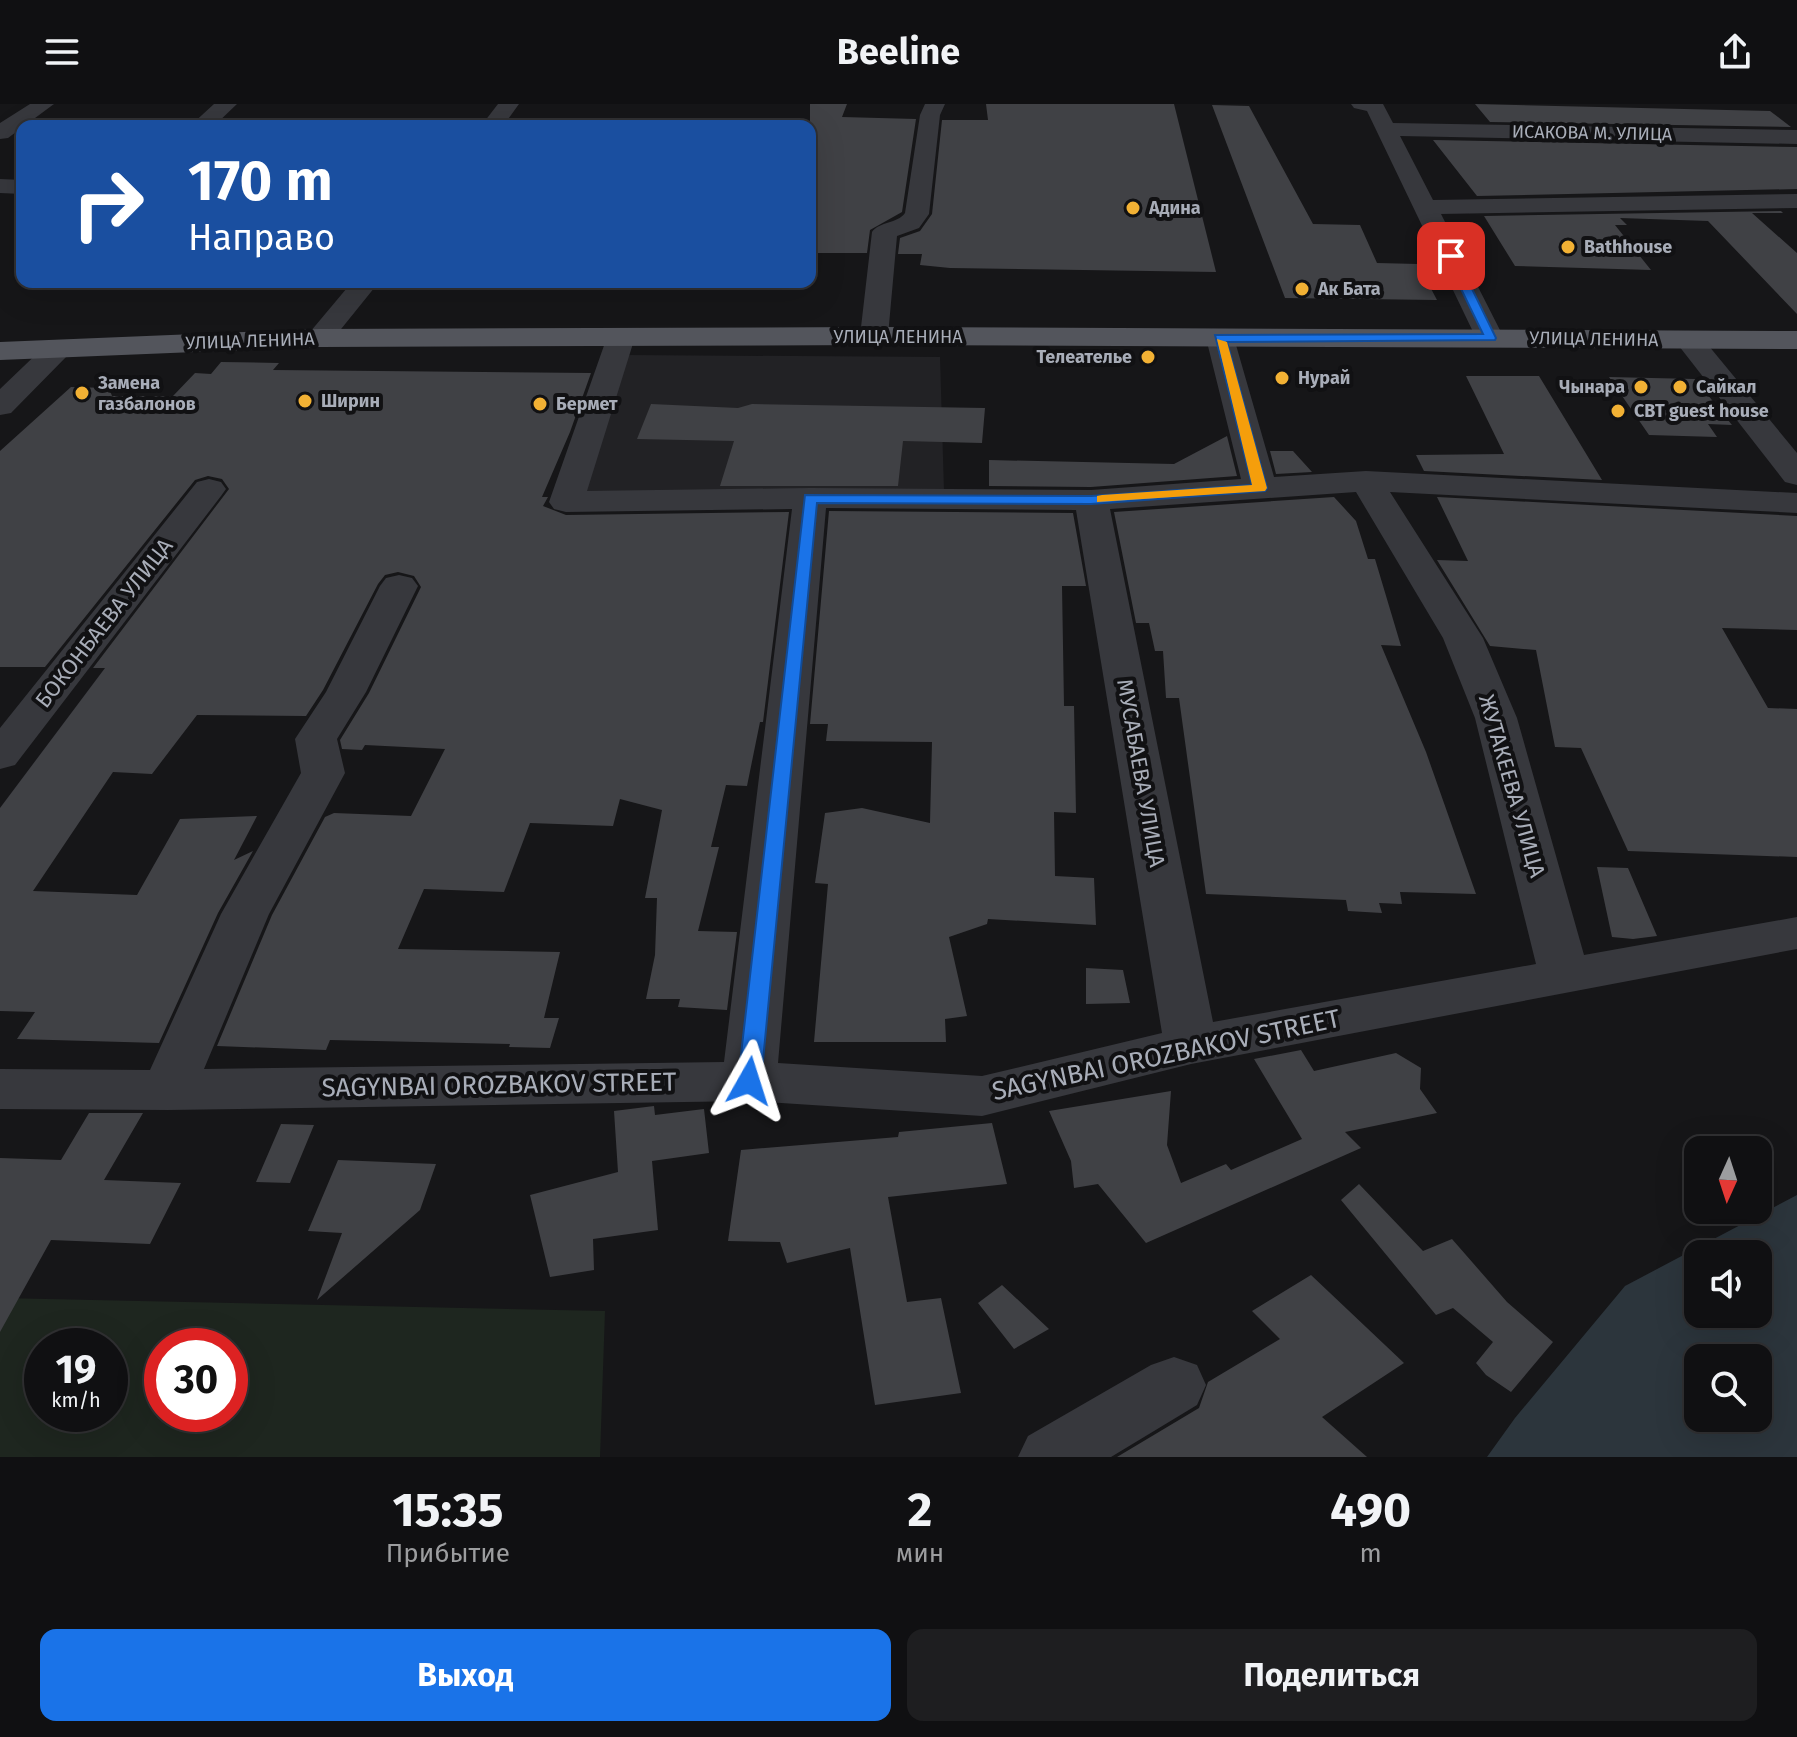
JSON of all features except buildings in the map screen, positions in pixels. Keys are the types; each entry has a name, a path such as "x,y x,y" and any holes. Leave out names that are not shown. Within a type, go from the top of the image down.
{"main road":[{"name":"УЛИЦА ЛЕНИНА","path":"0,351 319,338 874,336 1797,340"}],"street":[{"path":"20,120 44,104"},
{"path":"208,120 227,104"},
{"path":"497,120 509,104"},
{"path":"874,336 885,232 910,223 917,214 930,115 935,104"},
{"path":"1372,105 1490,338"},
{"name":"ИСАКОВА М. УЛИЦА","path":"1386,129 1797,137"},
{"path":"1426,207 1603,207 1678,202 1797,201"},
{"path":"319,338 361,288"},
{"path":"621,337 566,502 810,498 1091,500 1366,481 1797,503"},
{"path":"1220,338 1260,488"},
{"path":"1689,340 1797,475"},
{"path":"0,406 58,349"},
{"name":"ЖУТАКЕЕВА УЛИЦА","path":"1366,481 1463,638 1496,718 1564,975"},
{"name":"БОКОНБАЕВА УЛИЦА","path":"0,756 209,489"},
{"path":"749,1081 810,498"},
{"name":"МУСАБАЕВА УЛИЦА","path":"1091,500 1191,1045"},
{"path":"168,1090 245,914 323,773 316,739 346,692 399,586"},
{"name":"SAGYNBAI OROZBAKOV STREET","path":"0,1089 168,1090 749,1081 982,1096 1191,1045 1797,933"},
{"path":"1052,1457 1174,1385"}],"shaded area":[{"path":"625,355 940,357 944,491 578,492"},
{"path":"1797,1195 1797,1457 1487,1457 1515,1418 1625,1286 1684,1255 1684,1328 1772,1328 1772,1240 1712,1240 1742,1224 1772,1224 1772,1208"},
{"path":"0,1298 605,1311 600,1457 0,1457"}],"slow traffic":[{"path":"1102,499 1260,488 1221,342"}],"place":[{"name":"Адина","path":"1133,208"},
{"name":"Bathhouse","path":"1568,247"},
{"name":"Ак Бата","path":"1302,289"},
{"name":"Телеателье","path":"1148,357"},
{"name":"Нурай","path":"1282,378"},
{"name":"Чынара","path":"1641,387"},
{"name":"Сайкал","path":"1680,387"},
{"name":"Замена газбалонов","path":"82,393"},
{"name":"Ширин","path":"305,401"},
{"name":"Бермет","path":"540,404"},
{"name":"CBT guest house","path":"1618,411"}],"route":[{"path":"749,1081 810,498 1091,500 1260,488 1220,338 1490,338 1451,256"}]}
